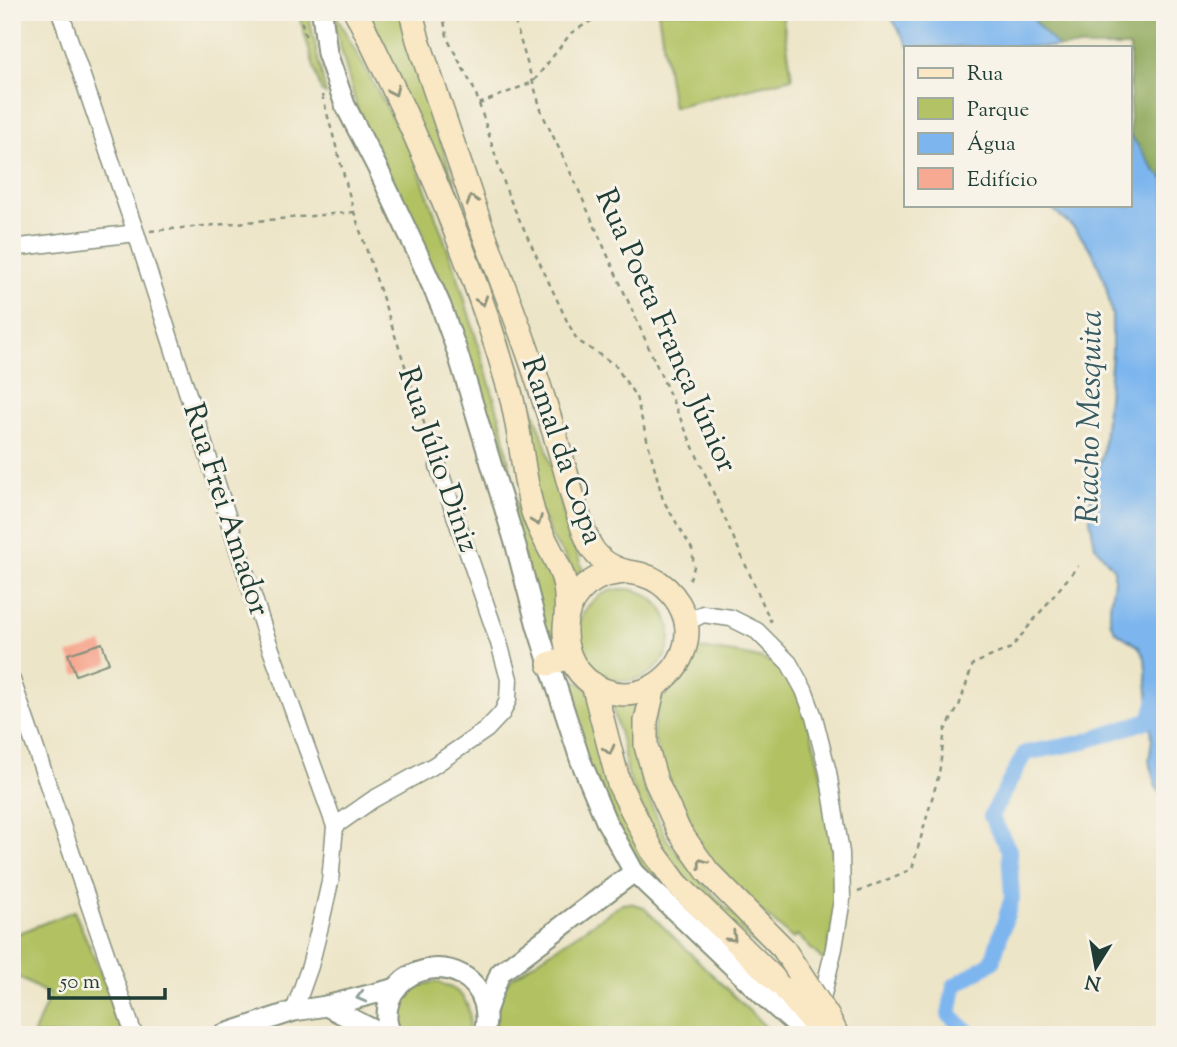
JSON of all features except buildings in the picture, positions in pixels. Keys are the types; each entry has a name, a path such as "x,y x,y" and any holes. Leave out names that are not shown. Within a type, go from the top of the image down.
{"main road":[{"name":"Ramal da Copa","path":"411,12 478,216 531,362 586,536 597,557 626,572 644,575 660,583 674,595"},
{"name":"Ramal da Copa","path":"361,21 443,199 477,286 511,395 534,513 561,572 567,604 565,621"},
{"path":"626,572 595,579 571,604 565,621 565,639 559,660 607,691 623,694 654,686 668,676 679,662 685,646 687,628 674,595"},
{"path":"593,684 619,784 652,850 677,884 778,995 823,1035"},
{"path":"654,686 646,721 646,746 656,781 679,831 708,872 783,948 837,1035"}],"street":[{"name":"Rua Frei Amador","path":"60,12 136,233 265,632 335,827 330,882 310,966 294,1011"},
{"path":"322,12 327,53 345,106 418,254 457,351 559,660 580,760 606,821 634,872 778,995 806,1035 821,1003 842,899 841,853 828,772 811,708 789,663 757,631 731,618 703,614 693,619 687,628"},
{"path":"12,248 136,233"},
{"name":"Rua Júlio Diniz","path":"335,827 372,800 433,766 485,730 502,713 508,700 509,679 438,466"},
{"path":"12,680 134,1035"},
{"path":"486,1011 500,973 634,872"},
{"path":"391,1035 387,1020 389,1003 397,988 409,976 424,969 441,968 457,972 500,973"},
{"path":"457,972 471,981 482,995 486,1011 483,1035"},
{"path":"222,1035 294,1011 397,988"},
{"path":"326,1006 379,1035"}],"path":[{"path":"299,12 310,52"},
{"path":"442,12 448,40 475,91 508,195 572,330 578,340 615,365 636,397 663,500 692,549 694,566 689,581 674,595"},
{"name":"Rua Poeta França Júnior","path":"512,12 542,113 772,625"},
{"path":"479,104 533,82 571,33 596,18 597,12"},
{"name":"Rua Júlio Diniz","path":"321,92 354,212 438,466"},
{"path":"136,233 354,212"},
{"path":"842,899 912,869 939,774 945,730 959,706 973,664 1011,648 1077,566"}],"green space":[{"path":"298,12 308,12 326,94 321,91"},
{"path":"331,12 334,12 413,155 458,277 502,425 520,524 548,564 560,601 554,633 566,674 587,688 678,902 653,881 619,829 582,752 503,490 364,134"},
{"path":"368,12 400,12 444,152 546,446 567,526 583,570 579,578 550,535 536,499 532,456"},
{"path":"658,12 782,12 792,78 673,107"},
{"path":"1030,12 1165,12 1165,180 1155,171 1132,137 1132,46 1057,46 1036,23"},
{"path":"624,589 642,592 657,602 667,617 670,635 667,653 657,668 642,678 624,681 606,678 591,668 581,653 578,635 581,617 591,602 606,592"},
{"path":"695,649 742,654 776,665 789,676 801,700 821,775 832,839 835,903 825,962 797,935 793,939 731,885 696,843 674,803 653,735 657,703 666,694"},
{"path":"612,703 639,706 630,736 643,786 667,840 721,903 768,946 798,981 710,903 683,875 666,852 650,826 632,785"},
{"path":"630,903 643,907 774,1035 494,1035 499,996 503,986 511,978 622,904"},
{"path":"74,911 128,1035 33,1035 50,995 12,974 12,936"},
{"path":"436,982 454,989 465,1001 469,1016 467,1035 401,1035 399,1015 404,999 416,988"}],"water":[{"path":"888,12 1030,12 1036,23 1057,46 908,46"},
{"path":"1132,137 1155,171 1165,180 1165,800 1156,787 1149,761 1152,739 1145,658 1139,647 1115,631 1110,621 1114,569 1095,546 1090,520 1091,494 1103,451 1112,354 1112,315 1105,282 1092,251 1074,228 1049,206 1132,206"}],"waterway":[{"name":"Riacho Mesquita","path":"972,1035 949,1015 954,986 992,962 1012,898 1009,850 991,816 1025,753 1080,743 1147,721 1151,717 1157,696"}]}
